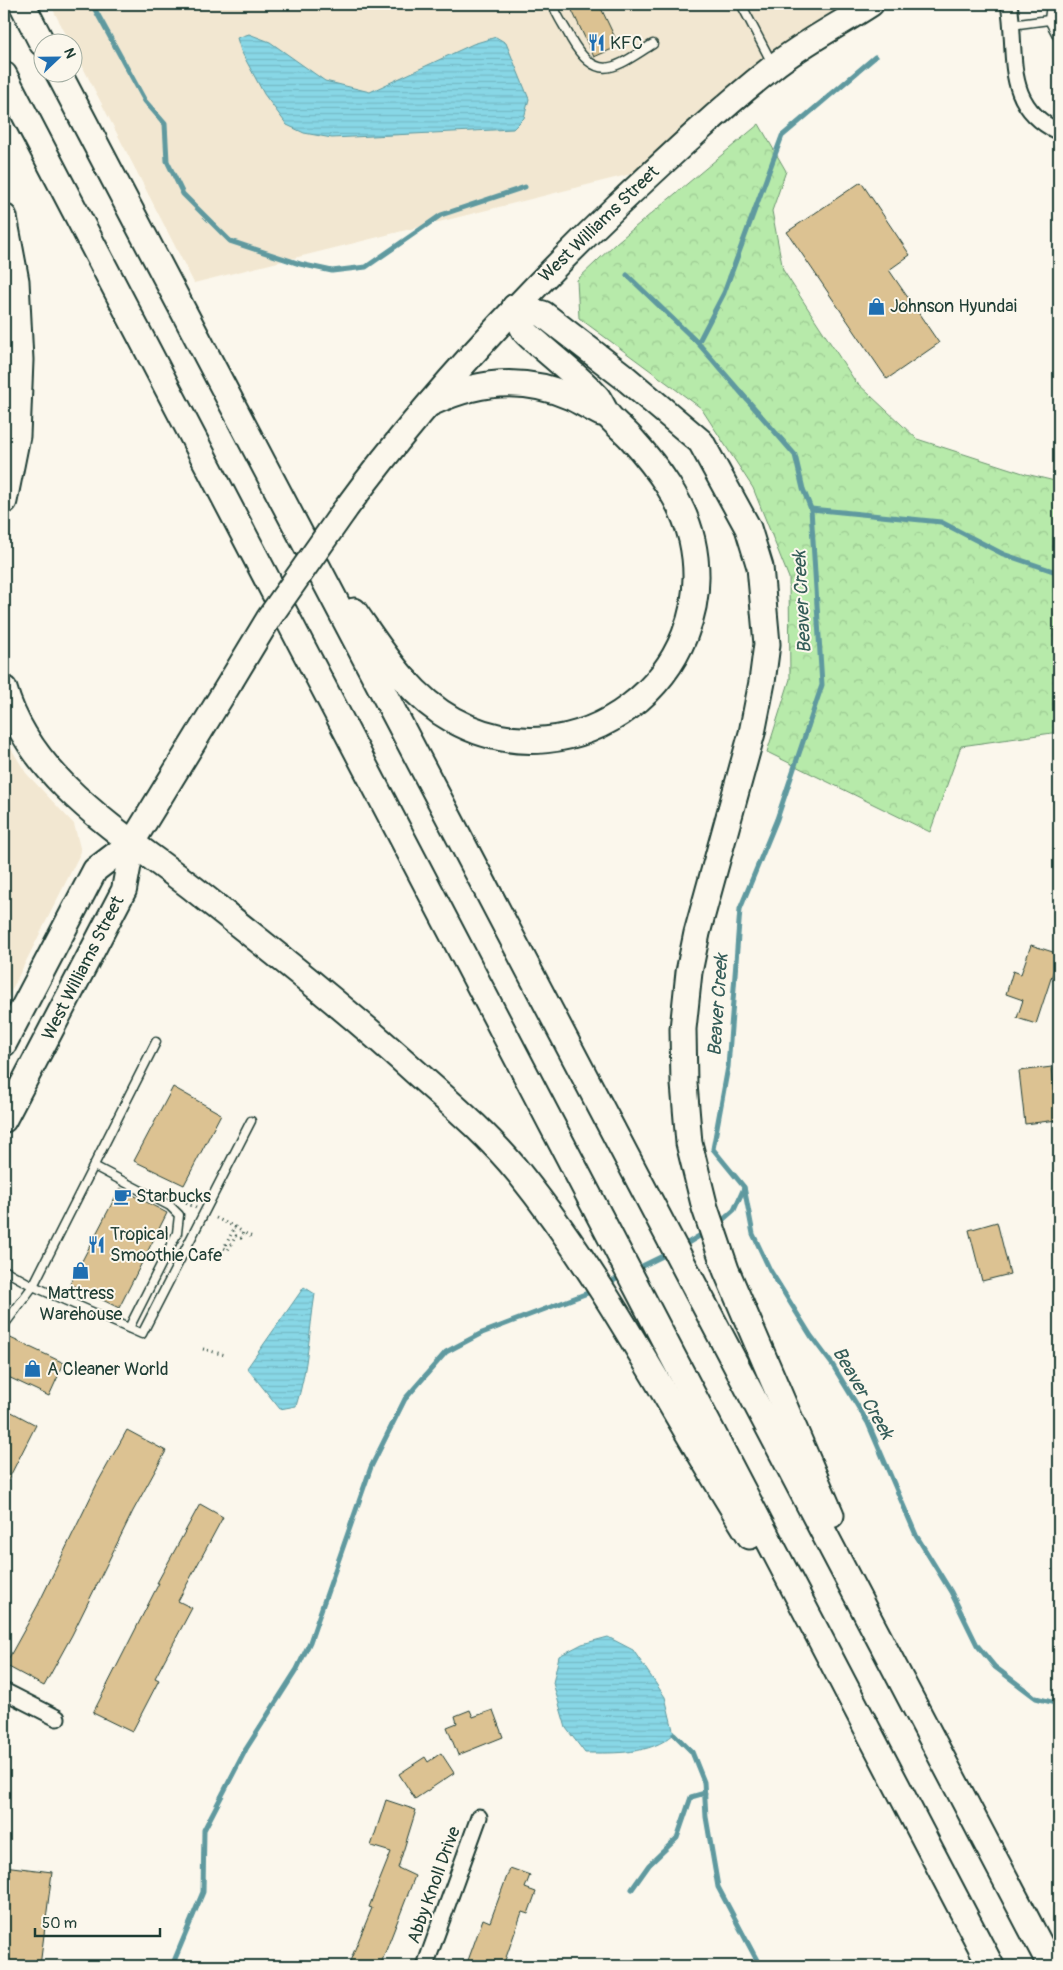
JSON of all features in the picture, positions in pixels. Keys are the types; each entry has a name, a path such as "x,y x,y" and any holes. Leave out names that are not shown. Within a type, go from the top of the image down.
{"highway":[{"path":"22,4 36,32"},
{"path":"4,75 991,1966"},
{"path":"63,82 1051,1966"},
{"path":"4,217 16,281 20,360 17,436 4,501"},
{"path":"296,527 395,668 420,696 452,720 483,734 510,740 534,742 572,736 604,724 646,694 669,664 682,639 692,609 695,575 692,540 681,510 666,482 646,456 608,415 597,398 524,330 515,307"},
{"path":"515,307 543,314 623,376 701,442 748,528 760,567 767,644 762,682 752,733 699,924 689,972 683,1029 684,1084 689,1143 705,1208 726,1270 904,1684"},
{"path":"431,402 454,392 483,384 518,383 544,387 572,397 608,415"},
{"path":"4,689 10,711 29,744 54,774 88,808 277,954 371,1032 462,1114 516,1170 567,1235 617,1312 718,1486 857,1708"}],"main road":[{"name":"West Williams Street","path":"4,1120 124,890 133,841 269,618 363,484 431,402 515,307 659,167 774,66 871,4"},
{"name":"West Williams Street","path":"4,1044 95,870 133,841"}],"street":[{"path":"1009,4 1012,54 1021,97 1028,108 1040,120 1059,132"},
{"path":"4,1691 57,1718"},
{"name":"Abby Knoll Drive","path":"425,1966 479,1817"}],"lane":[{"path":"554,4 580,54 594,67 610,68 653,44"},
{"path":"741,4 774,66"},
{"path":"1051,4 1048,20 1059,39"},
{"path":"1011,25 1048,20"},
{"path":"4,1325 33,1286 156,1042"},
{"path":"4,1270 33,1286 142,1334 251,1121"},
{"path":"94,1166 170,1206 179,1215 178,1233 129,1328"}],"path":[{"path":"216,1218 252,1237"},
{"path":"235,1228 224,1248 228,1250 236,1236 241,1238 244,1232"},
{"path":"203,1349 225,1355"}],"shaded area":[{"path":"50,4 871,4 659,167 194,283 82,65 82,32 65,32"},
{"path":"4,737 26,773 74,824 81,852 4,1005"}],"green space":[{"path":"759,124 786,171 772,211 783,270 855,381 917,439 1026,474 1059,482 1059,732 961,746 930,832 767,752 790,679 789,578 753,488 701,408 579,318 577,280 616,243"}],"water":[{"path":"249,34 270,42 325,81 370,92 473,44 496,37 506,43 529,99 524,118 513,129 332,138 304,133 287,125 264,94 241,51 237,38"},
{"path":"304,1287 315,1294 303,1379 296,1406 280,1409 247,1368"},
{"path":"608,1637 633,1650 665,1697 674,1734 665,1741 643,1749 620,1753 585,1753 566,1728 553,1683 559,1656 582,1644"}],"building":[{"path":"569,4 599,4 619,46 594,57"},
{"name":"Johnson Hyundai","path":"861,182 910,255 889,270 939,343 887,379 787,232"},
{"path":"1031,945 1059,954 1036,1024 1017,1018 1023,1000 1006,994 1013,971 1021,974"},
{"path":"1052,1067 1057,1120 1025,1124 1019,1071"},
{"path":"173,1087 221,1114 184,1185 134,1161"},
{"path":"120,1188 167,1213 119,1308 70,1284"},
{"path":"997,1222 1010,1274 982,1281 969,1230"},
{"name":"A Cleaner World","path":"4,1335 64,1363 49,1396 4,1375"},
{"path":"4,1408 36,1425 4,1488"},
{"path":"127,1430 166,1451 133,1511 72,1635 44,1686 5,1665 38,1605 98,1482"},
{"path":"200,1504 223,1517 178,1601 192,1608 155,1678 159,1680 132,1732 93,1713 159,1583 157,1583"},
{"path":"470,1710 473,1717 493,1710 503,1737 458,1755 447,1727 457,1723 455,1716"},
{"path":"441,1753 454,1773 415,1799 399,1774 425,1757 428,1762"},
{"path":"386,1800 416,1810 398,1868 415,1876 380,1966 348,1966 372,1908 369,1907 391,1852 371,1846"},
{"path":"4,1866 52,1872 40,1966 4,1966"},
{"path":"510,1868 530,1875 525,1888 536,1892 528,1914 522,1912 503,1966 466,1966 483,1919 490,1922"}],"waterway":[{"name":"Beaver Creek","path":"92,4 145,101 165,124 167,161 183,194 230,241 300,264 332,271 366,267 441,215 525,187"},
{"path":"698,343 724,293 782,136 875,57"},
{"name":"Beaver Creek","path":"627,275 698,343 795,455 803,489 811,509 822,685 777,819 740,909 728,1067 713,1149 744,1187 753,1234 770,1270 811,1336 832,1364 868,1423 916,1535 951,1592 977,1645 995,1667 1036,1698 1059,1704"},
{"path":"811,509 941,522 1003,554 1059,573"},
{"path":"717,1225 734,1210 744,1188"},
{"path":"681,1247 706,1232"},
{"path":"636,1269 669,1253"},
{"path":"607,1284 624,1275"},
{"path":"172,1966 203,1892 204,1830 246,1749 297,1669 310,1642 371,1467 405,1399 446,1352 482,1333 593,1291"},
{"path":"674,1734 692,1752 704,1782 706,1817 718,1887 760,1966"},
{"path":"632,1889 649,1865 677,1838 691,1797 705,1793 702,1794"}],"place":[{"name":"KFC","path":"596,43"},
{"name":"Johnson Hyundai","path":"876,306"},
{"name":"Starbucks","path":"122,1196"},
{"name":"Tropical Smoothie Cafe","path":"96,1244"},
{"name":"Mattress Warehouse","path":"81,1270"},
{"name":"A Cleaner World","path":"33,1369"}]}
